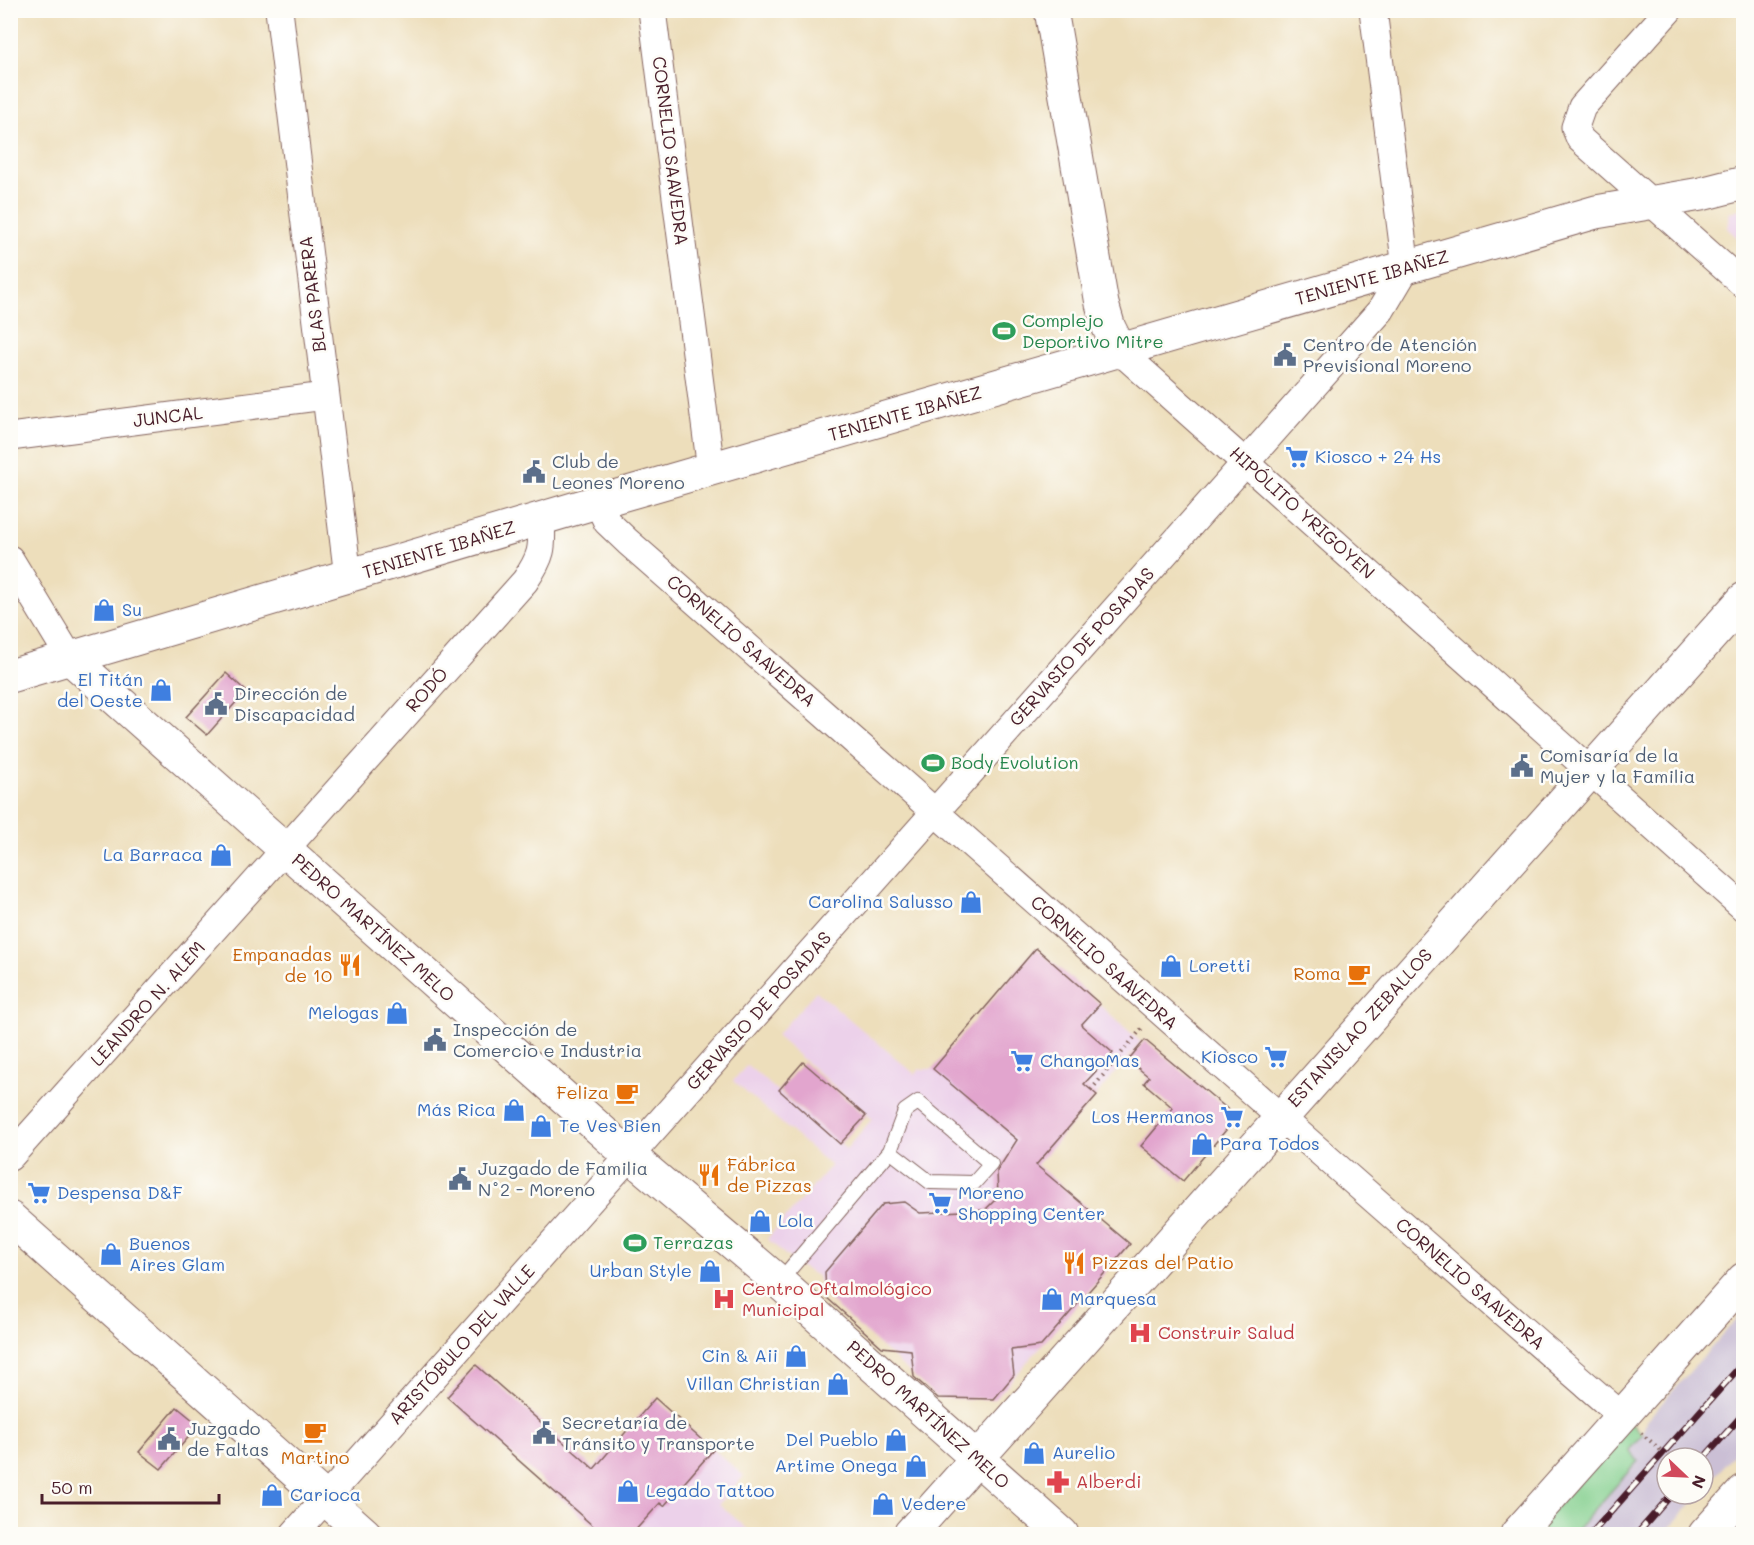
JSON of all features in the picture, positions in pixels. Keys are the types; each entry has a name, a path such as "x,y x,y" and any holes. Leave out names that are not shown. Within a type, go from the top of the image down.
{"street":[{"name":"BLAS PARERA","path":"279,10 348,577"},
{"name":"CORNELIO SAAVEDRA","path":"652,10 711,470"},
{"name":"HIPÓLITO YRIGOYEN","path":"1051,10 1102,304 1109,328 1121,352 1743,908"},
{"path":"1373,10 1406,268"},
{"path":"1669,10 1582,107 1575,127 1580,139 1743,285"},
{"name":"TENIENTE IBAÑEZ","path":"10,676 598,502 1121,352 1596,212 1701,194 1743,183"},
{"name":"GERVASIO DE POSADAS","path":"630,1156 1381,310 1406,268"},
{"name":"JUNCAL","path":"10,437 325,396"},
{"name":"CORNELIO SAAVEDRA","path":"598,502 607,522 628,542 1279,1119 1622,1416"},
{"name":"RODÓ","path":"285,850 525,580 540,558 543,547 541,519"},
{"name":"PEDRO MARTÍNEZ MELO","path":"10,560 70,658 630,1156 779,1282 1062,1534"},
{"name":"ESTANISLAO ZEBALLOS","path":"910,1534 1743,599"},
{"name":"LEANDRO N. ALEM","path":"10,1157 285,850"},
{"name":"ARISTÓBULO DEL VALLE","path":"294,1534 630,1156"},
{"path":"10,1218 364,1534"},
{"path":"1517,1534 1743,1279"},
{"path":"1705,1534 1738,1507"}],"lane":[{"path":"779,1282 890,1151 904,1111 918,1102 991,1164 974,1183 930,1182 890,1151"}],"path":[{"path":"1091,1090 1157,1010"},
{"path":"1622,1416 1656,1446"}],"shaded area":[{"path":"1744,208 1743,243 1727,228 1730,212"},
{"name":"Moreno Shopping Center","path":"1036,948 1141,1042 1037,1165 1130,1244 995,1399 938,1398 826,1297 817,1276 796,1264 767,1239 831,1166 733,1081 747,1065 846,1149 872,1119 776,1036 816,991 915,1074 920,1069 933,1069"},
{"path":"1743,1312 1743,1444 1715,1476 1715,1446 1655,1446 1655,1506 1689,1506 1664,1534 1573,1534 1638,1461 1629,1450 1643,1434 1646,1421"},
{"path":"476,1365 594,1468 655,1398 744,1476 719,1504 753,1534 602,1534 447,1397"}],"green space":[{"path":"1631,1423 1643,1434 1629,1450 1638,1461 1573,1534 1532,1534"}],"building":[{"name":"Dirección de Discapacidad","path":"226,673 246,691 207,735 186,717"},
{"name":"Moreno Shopping Center","path":"1036,948 1100,1004 1081,1025 1113,1053 1084,1084 1097,1095 1036,1165 1130,1244 1041,1346 1011,1350 1014,1375 994,1399 938,1398 914,1377 911,1350 882,1347 826,1297 825,1272 883,1204 904,1202 920,1213 985,1210 998,1197 997,1171 1017,1140 933,1069"},
{"path":"1145,1040 1237,1117 1183,1181 1141,1146 1173,1108 1144,1083 1149,1077 1128,1060"},
{"path":"803,1062 866,1116 840,1144 779,1090"},
{"path":"476,1365 594,1469 655,1398 713,1450 664,1506 660,1503 632,1534 602,1534 447,1397"},
{"name":"Juzgado de Faltas","path":"177,1407 199,1425 161,1469 139,1452"}],"railway":[{"path":"1591,1534 1744,1362"},
{"path":"1715,1446 1744,1413"},
{"path":"1637,1534 1662,1506"}],"place":[{"name":"Complejo Deportivo Mitre","path":"1004,331"},
{"name":"Centro de Atención Previsional Moreno","path":"1285,355"},
{"name":"Kiosco + 24 Hs","path":"1297,457"},
{"name":"Club de Leones Moreno","path":"534,472"},
{"name":"Su","path":"104,610"},
{"name":"El Titán del Oeste","path":"161,690"},
{"name":"Dirección de Discapacidad","path":"216,704"},
{"name":"Body Evolution","path":"933,763"},
{"name":"Comisaría de la Mujer y la Familia","path":"1522,766"},
{"name":"La Barraca","path":"221,855"},
{"name":"Carolina Salusso","path":"971,902"},
{"name":"Empanadas de 10","path":"350,965"},
{"name":"Loretti","path":"1171,966"},
{"name":"Roma","path":"1359,974"},
{"name":"Melogas","path":"397,1013"},
{"name":"Inspección de Comercio e Industria","path":"435,1040"},
{"name":"Kiosco","path":"1276,1057"},
{"name":"ChangoMas","path":"1022,1061"},
{"name":"Feliza","path":"627,1093"},
{"name":"Más Rica","path":"514,1110"},
{"name":"Los Hermanos","path":"1232,1117"},
{"name":"Te Ves Bien","path":"541,1126"},
{"name":"Para Todos","path":"1202,1144"},
{"name":"Fábrica de Pizzas","path":"709,1175"},
{"name":"Juzgado de Familia N˚2 - Moreno","path":"460,1179"},
{"name":"Despensa D&F","path":"39,1193"},
{"name":"Moreno Shopping Center","path":"940,1203"},
{"name":"Lola","path":"760,1221"},
{"name":"Terrazas","path":"635,1243"},
{"name":"Buenos Aires Glam","path":"111,1254"},
{"name":"Pizzas del Patio","path":"1074,1263"},
{"name":"Urban Style","path":"710,1271"},
{"name":"Centro Oftalmológico Municipal","path":"724,1299"},
{"name":"Marquesa","path":"1052,1299"},
{"name":"Construir Salud","path":"1140,1333"},
{"name":"Cin & Aii","path":"796,1356"},
{"name":"Villan Christian","path":"838,1384"},
{"name":"Martino","path":"315,1432"},
{"name":"Secretaría de Tránsito y Transporte","path":"544,1433"},
{"name":"Juzgado de Faltas","path":"169,1439"},
{"name":"Del Pueblo","path":"896,1440"},
{"name":"Aurelio","path":"1034,1453"},
{"name":"Artime Onega","path":"916,1466"},
{"name":"Alberdi","path":"1058,1482"},
{"name":"Legado Tattoo","path":"628,1491"},
{"name":"Carioca","path":"272,1495"},
{"name":"Vedere","path":"883,1504"}]}
